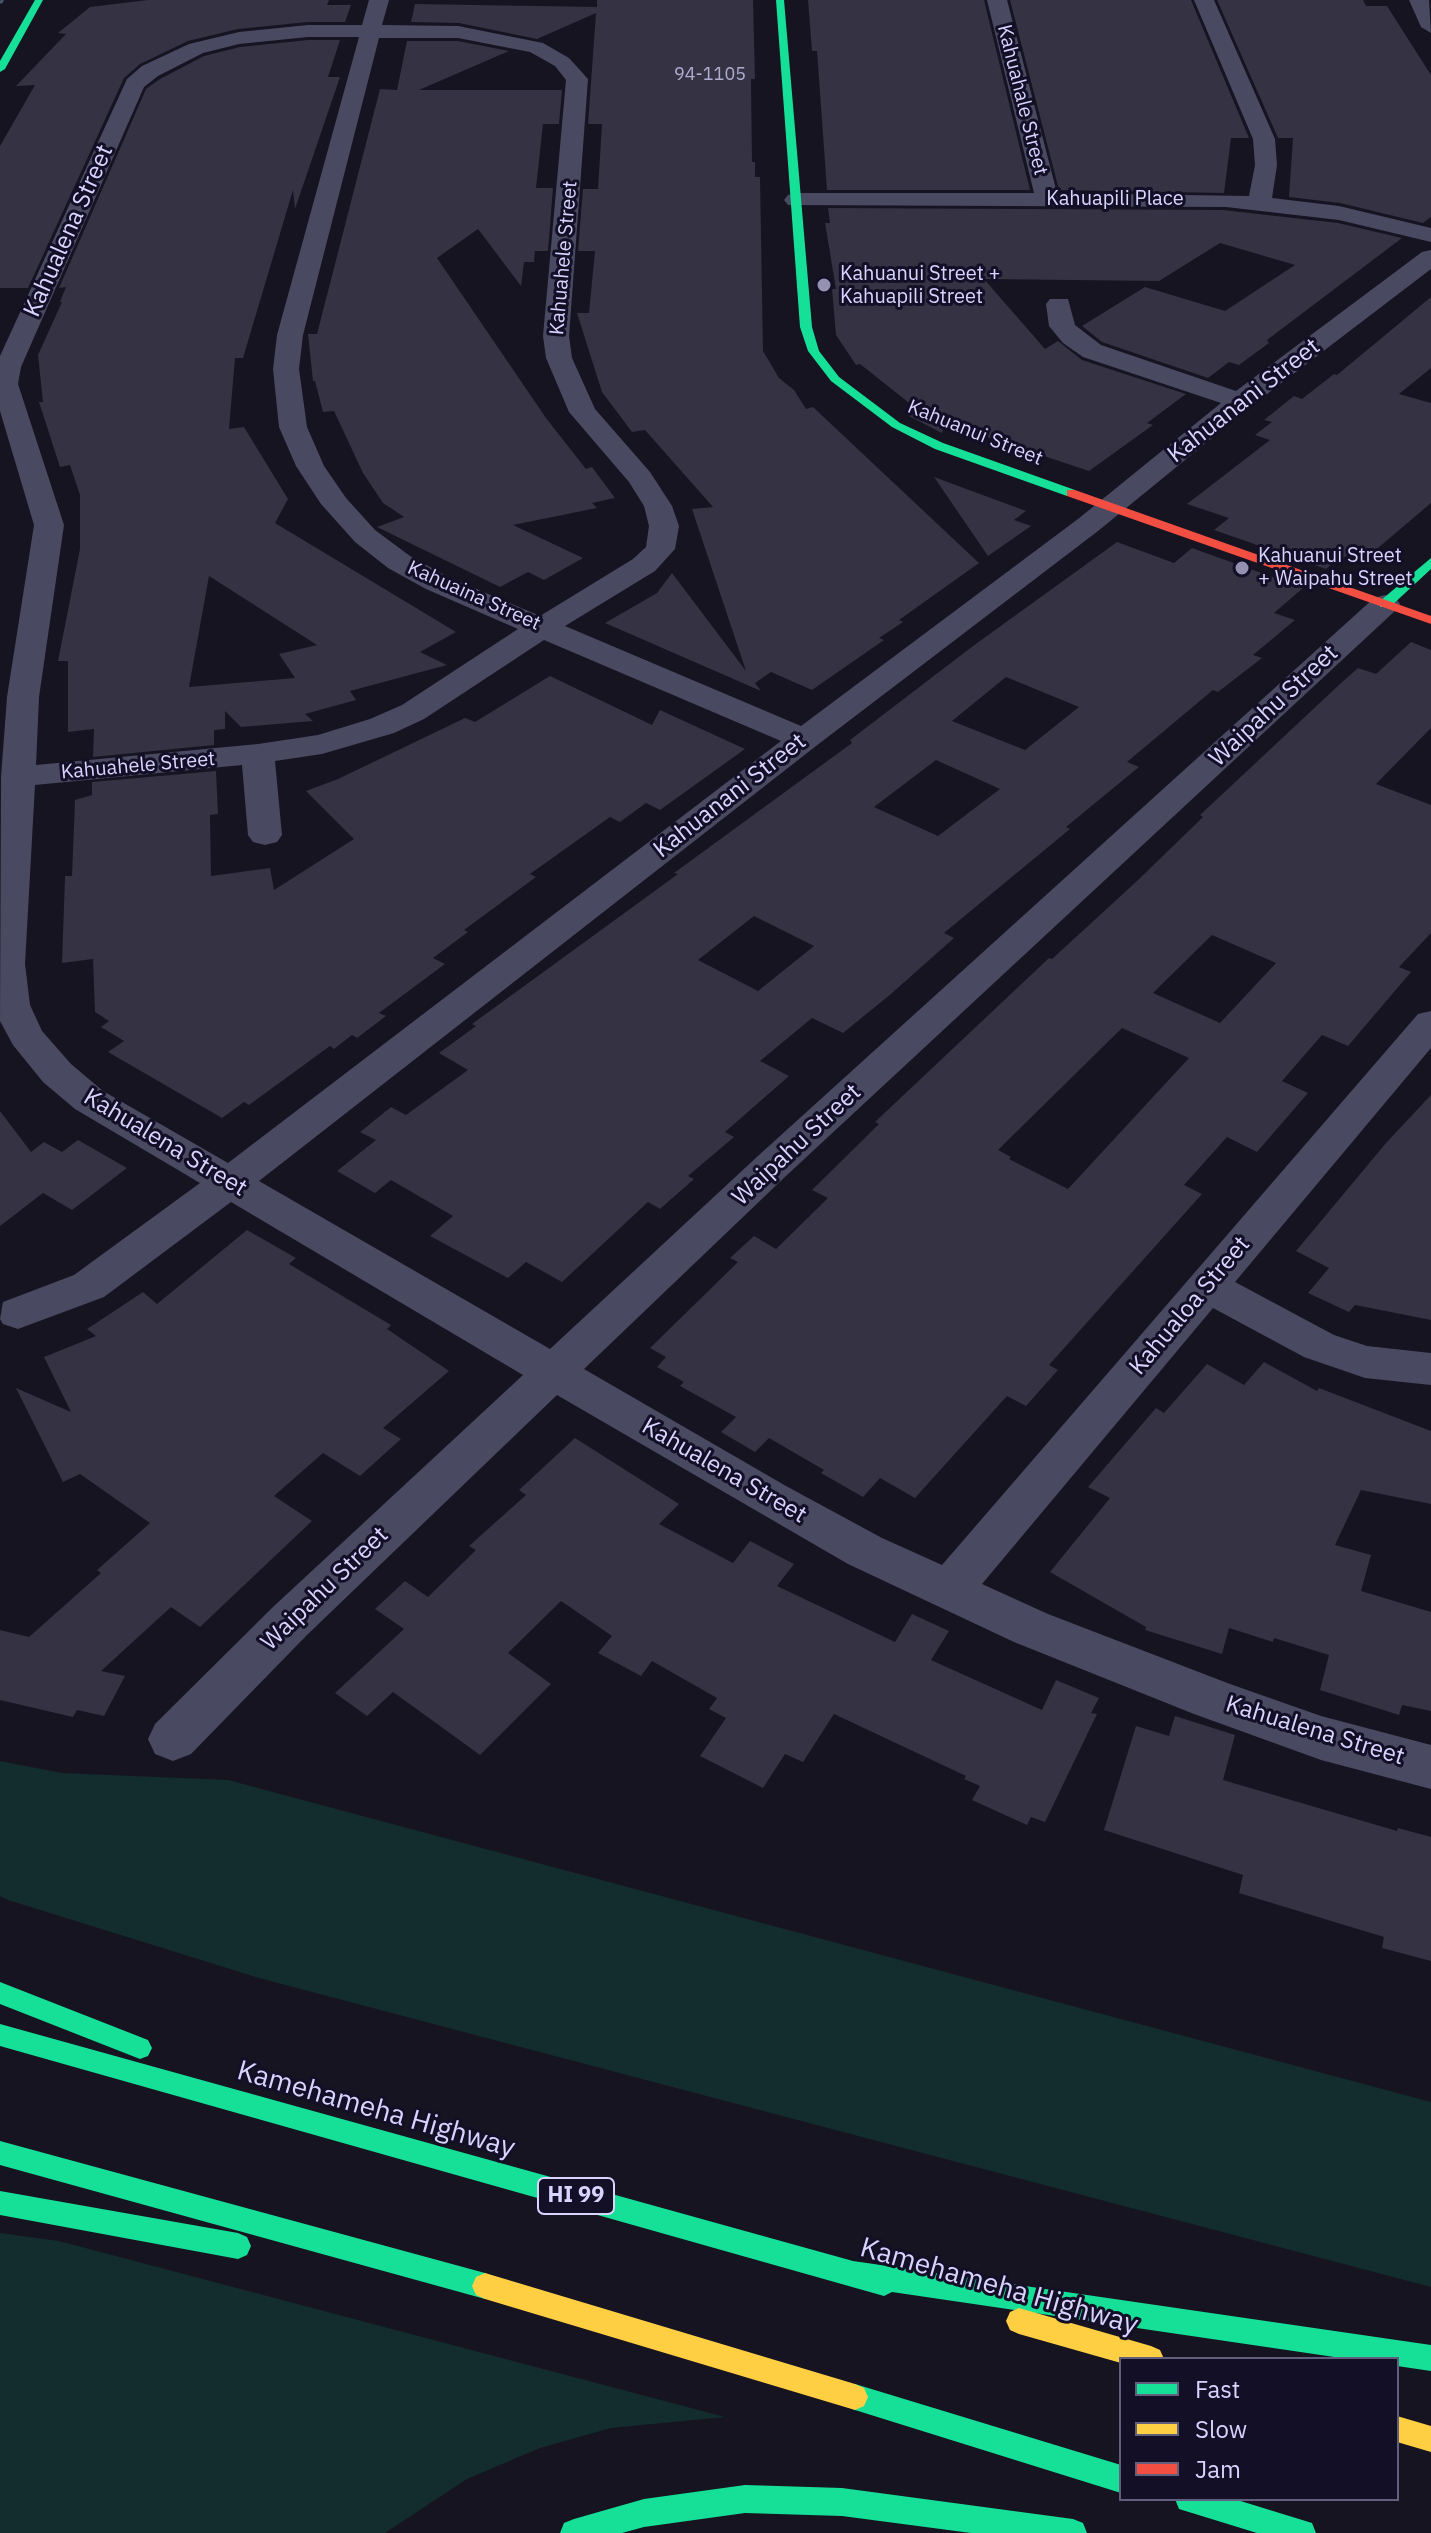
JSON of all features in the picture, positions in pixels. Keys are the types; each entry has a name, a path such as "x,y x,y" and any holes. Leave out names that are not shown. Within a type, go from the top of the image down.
{"main road":[{"path":"0,69 39,0"},
{"name":"Kahuanui Street","path":"780,0 806,327 814,351 835,379 896,425 939,446 1431,620"},
{"name":"Waipahu Street","path":"1385,604 1431,562"},
{"path":"0,1993 159,2056"},
{"name":"Kamehameha Highway","path":"0,2035 1144,2357"},
{"path":"203,2073 362,2135"},
{"path":"0,2153 575,2310 1119,2478"},
{"path":"0,2203 251,2248"},
{"path":"343,2266 575,2310"},
{"path":"853,2274 1431,2358"},
{"path":"1399,2430 1431,2439"},
{"path":"574,2533 644,2513 745,2499 842,2502 1073,2533"},
{"path":"1196,2501 1302,2533"}],"street":[{"name":"Kahuaina Street","path":"379,0 290,335 286,369 293,427 310,466 335,504 365,536 399,562 437,583 804,739"},
{"name":"Kahuahale Street","path":"997,0 1047,200"},
{"path":"1204,0 1264,139 1266,165 1260,203"},
{"path":"1419,0 1418,5 1431,27"},
{"name":"Kahuahele Street","path":"18,777 258,754 322,744 382,726 413,712 542,627 644,565 660,549 664,526 658,506 640,478 583,412 559,358 556,336 577,79 572,71 550,54 515,41 458,32 371,31"},
{"name":"Kahualena Street","path":"371,31 273,33 196,48 168,60 135,84 8,367 5,384 9,402 46,508 49,525 23,697 7,964 11,1005 26,1036 57,1073 89,1100 770,1499 865,1551 1031,1628 1212,1699 1321,1738 1431,1767"},
{"name":"Kahuapili Place","path":"796,200 1192,199 1260,203 1339,213 1431,235"},
{"name":"Kahuanani Street","path":"18,1313 89,1286 229,1183 804,739 1110,508 1240,401 1431,257"},
{"path":"1059,304 1062,326 1072,338 1092,351 1240,401"},
{"name":"Waipahu Street","path":"173,1739 290,1621 773,1165 1385,604"},
{"path":"258,754 265,835"},
{"name":"Kahualoa Street","path":"949,1590 1431,1023"},
{"path":"1207,1286 1319,1346 1365,1362 1431,1369"}],"green space":[{"path":"0,1761 62,1773 228,1780 1431,2102 1431,2287 259,1978 8,1900 0,1896"},
{"path":"0,2233 59,2241 725,2417 611,2428 540,2448 467,2479 385,2533 0,2533"}],"building":[{"path":"148,0 329,0 327,5 351,5 345,22 308,22 238,29 188,41 140,64 124,78 28,288 0,288 0,146 35,85 16,86 66,34 58,33 90,7"},
{"path":"597,0 753,0 755,79 751,79 752,162 755,162 755,177 760,177 763,351 779,378 794,390 806,409 813,407 979,563 899,620 903,622 879,638 884,640 812,690 771,672 755,683 761,691 605,623 657,593 672,573 746,671 692,509 713,507 645,430 632,432 602,392 577,313 589,313 595,251 578,251 583,189 598,189 602,124 588,124 596,13 537,39 459,23 411,22 415,4 597,7"},
{"path":"808,0 984,0 1030,190 827,190 817,51 812,51"},
{"path":"1010,0 1191,0 1249,138 1231,138 1224,193 1059,190"},
{"path":"1217,0 1363,0 1366,6 1387,6 1431,75 1431,217 1423,223 1340,203 1289,197 1293,138 1278,138"},
{"path":"340,40 328,77 340,77 295,209 293,190 243,358 235,358 229,429 244,427 288,499 275,523 456,632 420,652 447,665 350,691 356,700 305,714 313,721 241,727 225,711 225,729 214,730 214,745 93,757 94,729 68,732 68,661 58,661 80,549 80,495 70,465 60,467 39,402 43,402 38,355 66,287 59,288 146,89 204,56 240,47","holes":["209,576 317,645 279,654 295,678 189,687"]},
{"path":"407,41 458,41 509,51 419,90 562,90 559,124 543,124 536,188 553,188 548,251 535,251 534,262 524,262 521,286 478,229 437,258 546,418 586,469 592,467 615,498 592,503 597,508 513,525 583,558 544,580 528,572 500,587 377,527 404,517 383,503 363,473 334,411 323,412 313,381 308,334 317,334 380,89 397,90"},
{"path":"828,208 1223,210 1338,223 1402,238 1267,340 1269,343 1239,365 1229,362 1208,378 1102,342 1082,326 1145,287 1225,311 1295,265 1220,243 1159,281 984,279 1045,349 1058,341 1082,360 1186,394 1147,423 1153,425 1089,471 945,423 942,433 905,414 918,410 860,364 856,365 836,335 832,289 836,289 825,223 830,223"},
{"path":"1431,297 1431,368 1399,394 1431,403 1431,503 1371,554 1355,548 1326,569 1214,530 1229,518 1187,504 1270,440 1255,435 1272,422 1264,420 1294,396 1302,399 1334,374 1337,375"},
{"path":"934,477 1026,511 1014,520 1031,526 988,556"},
{"path":"1117,542 1174,563 1192,548 1303,588 1274,613 1295,620 1253,655 1262,658 1218,692 1213,690 1127,762 1139,767 1066,827 1070,829 944,933 954,938 891,994 843,1033 812,1018 760,1061 789,1076 725,1132 734,1137 688,1176 694,1179 660,1209 648,1202 562,1282 526,1262 508,1278 430,1236 453,1216 391,1180 375,1193 337,1171 376,1140 360,1132 391,1107 406,1115 468,1070 439,1053 476,1026 472,1024 852,743 850,740","holes":["1006,677 1079,707 1025,750 952,721","936,760 1000,789 938,836 874,807","754,916 814,946 758,991 698,960"]},
{"path":"1411,642 1431,650 1431,728 1376,784 1431,805 1431,933 1399,967 1411,972 1348,1046 1322,1035 1282,1081 1308,1093 1257,1152 1227,1137 1184,1185 1202,1194 1049,1365 1058,1370 1026,1406 1007,1396 915,1498 880,1478 863,1497 769,1438 755,1452 721,1432 736,1417 680,1386 684,1382 657,1367 666,1357 650,1348 738,1262 730,1258 754,1236 776,1249 828,1198 812,1190 879,1124 875,1122 1049,958 1052,959 1137,881 1203,817 1200,815 1340,684 1358,668 1376,674","holes":["1212,935 1276,963 1220,1023 1153,993","1122,1028 1189,1058 1068,1189 1009,1159 1011,1157 998,1150"]},
{"path":"550,676 652,725 660,710 745,749 660,810 646,803 620,822 610,817 530,874 536,877 464,930 468,932 433,958 445,964 379,1013 386,1016 357,1038 352,1035 334,1049 330,1046 249,1105 244,1102 222,1118 108,1052 124,1041 101,1027 109,1021 95,1012 93,959 62,963 65,876 72,876 75,800 92,795 92,782 216,771 218,814 210,815 211,876 270,868 274,890 354,839 306,791 338,779 465,718 475,722"},
{"path":"1431,1095 1431,1320 1355,1305 1349,1312 1308,1293 1329,1268 1296,1251 1386,1143"},
{"path":"0,1111 31,1152 44,1142 62,1152 78,1140 127,1168 72,1210 43,1193 0,1226"},
{"path":"247,1230 296,1258 289,1264 391,1325 387,1329 449,1371 383,1428 401,1439 360,1476 323,1453 274,1496 312,1521 200,1627 171,1607 101,1671 125,1676 104,1716 77,1710 73,1717 0,1700 0,1630 29,1637 101,1573 97,1570 150,1523 80,1474 63,1482 16,1388 71,1412 44,1357 96,1336 87,1329 143,1292 157,1304"},
{"path":"1264,1362 1317,1391 1319,1388 1431,1431 1431,1504 1361,1490 1335,1545 1371,1555 1361,1591 1431,1612 1431,1711 1402,1705 1399,1715 1320,1690 1329,1655 1274,1638 1273,1642 1229,1628 1222,1654 1145,1630 1146,1627 1050,1572 1110,1498 1088,1487 1156,1408 1164,1413 1207,1364 1244,1385"},
{"path":"575,1438 679,1504 659,1524 733,1563 750,1541 794,1564 777,1586 895,1642 912,1614 949,1631 931,1660 1042,1710 1056,1680 1099,1698 1091,1713 1097,1714 1045,1822 1031,1817 1027,1825 972,1800 980,1786 964,1779 966,1776 834,1714 803,1762 785,1754 763,1788 700,1756 726,1718 709,1709 717,1698 652,1661 641,1676 598,1653 612,1636 561,1601 508,1653 551,1684 480,1755 393,1692 367,1716 335,1693 404,1629 375,1609 405,1581 428,1597 476,1550 469,1546 526,1495 519,1490"},
{"path":"1175,1716 1235,1735 1223,1780 1397,1831 1398,1828 1431,1837 1431,1961 1382,1948 1384,1937 1239,1893 1243,1875 1104,1830 1136,1726 1169,1736"}],"railway":[{"path":"0,3 3,0"}],"traffic: fast":[{"path":"0,69 39,0"},
{"path":"780,0 806,327 814,351 835,379 896,425 939,446 1071,493"},
{"path":"1385,604 1431,562"},
{"path":"0,1993 140,2048"},
{"path":"0,2035 884,2283"},
{"path":"0,2153 485,2286"},
{"path":"0,2203 238,2246"},
{"path":"853,2274 1431,2358"},
{"path":"855,2397 1119,2478"},
{"path":"574,2533 644,2513 745,2499 842,2502 1073,2533"},
{"path":"1196,2501 1302,2533"}],"traffic: slow":[{"path":"485,2286 855,2397"},
{"path":"1019,2321 1144,2357"},
{"path":"1399,2430 1431,2439"}],"traffic: jam":[{"path":"1071,493 1431,620"}],"place":[{"name":"Kahuanui Street + Kahuapili Street","path":"824,285"},
{"name":"Kahuanui Street + Waipahu Street","path":"1242,568"}]}
